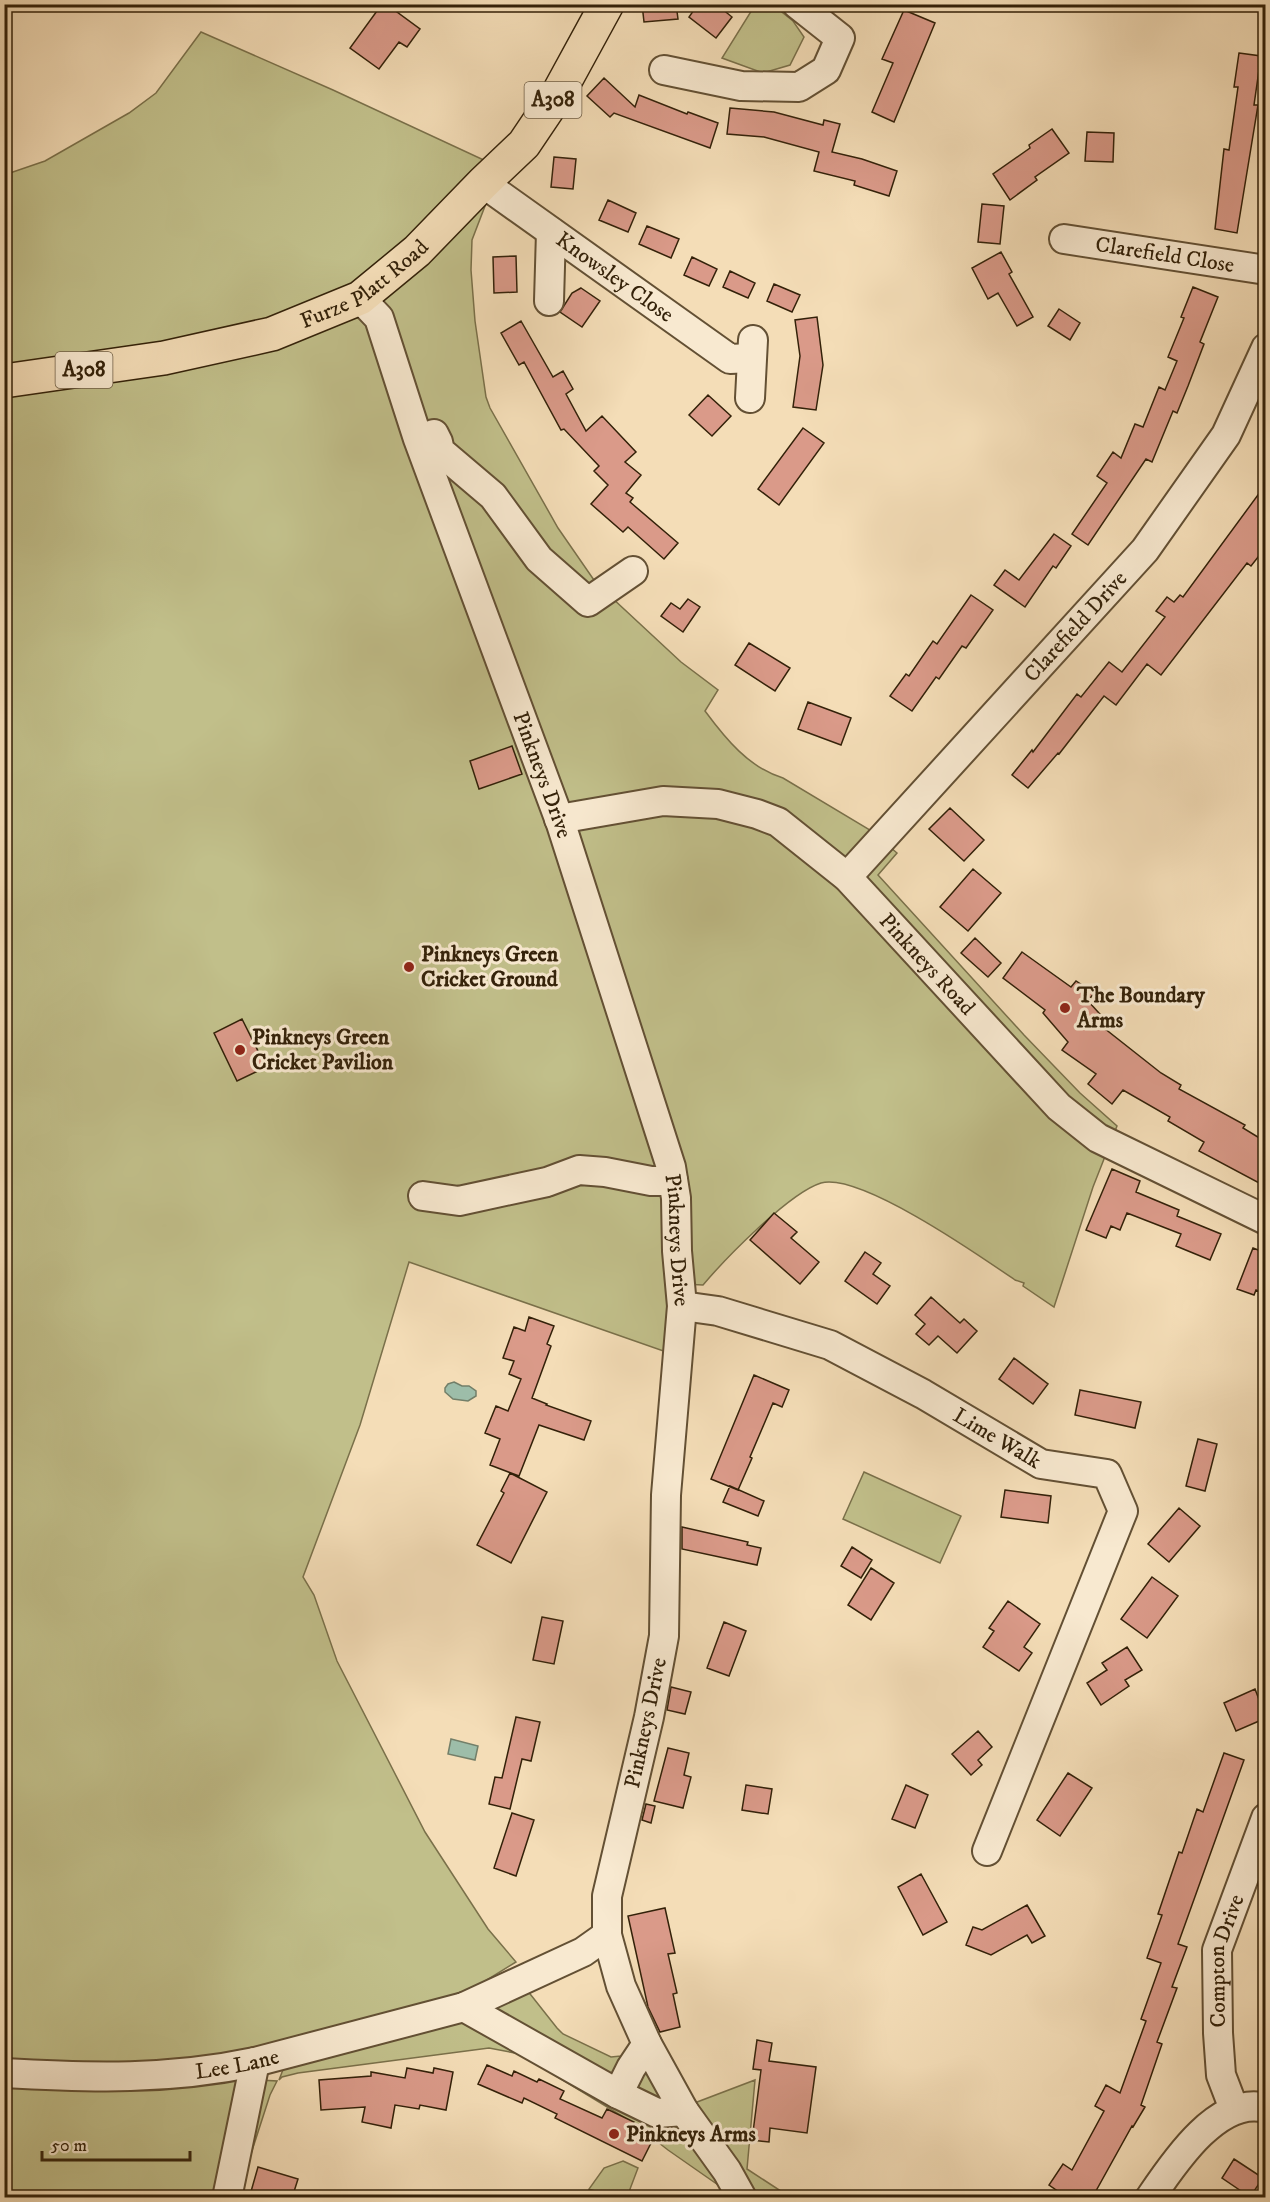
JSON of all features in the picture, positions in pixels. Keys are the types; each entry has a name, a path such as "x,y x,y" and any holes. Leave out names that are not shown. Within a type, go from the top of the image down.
{"main road":[{"name":"Furze Platt Road","path":"4,381 164,358 272,334 360,298 417,251 524,144 559,92 607,4"}],"street":[{"path":"660,71 741,86 799,87 826,70 840,38 796,4"},
{"name":"Knowsley Close","path":"483,183 730,359 752,349 750,398"},
{"path":"549,301 551,232"},
{"name":"Clarefield Close","path":"1064,239 1266,270"},
{"name":"Pinkneys Drive","path":"360,298 379,318 418,439 559,819 673,1181 682,1306 666,1495 664,1636 649,1717 607,1896 606,1935 621,1986 647,2044 684,2111 727,2171 742,2198"},
{"name":"Clarefield Drive","path":"847,877 1145,550 1226,435 1266,348"},
{"path":"418,439 434,434 440,451 492,496 539,559 588,602 633,571"},
{"name":"Pinkneys Road","path":"559,819 663,801 717,804 778,822 847,877 1059,1107 1098,1138 1266,1220"},
{"path":"423,1196 459,1201 536,1185 579,1170 651,1181 673,1181"},
{"name":"Lime Walk","path":"682,1306 718,1311 830,1345 923,1394 1041,1464 1107,1474 1123,1511 987,1851"},
{"name":"Compton Drive","path":"1234,2109 1221,2075 1217,1950 1266,1818"},
{"name":"Lee Lane","path":"4,2073 81,2077 156,2077 255,2062 464,2007 583,1952 606,1935"},
{"path":"464,2007 618,2094 657,2113 684,2111"},
{"path":"618,2094 647,2044"},
{"path":"227,2198 255,2062"},
{"path":"1150,2198 1194,2139 1234,2109 1257,2106 1266,2108"}],"shaded area":[{"path":"755,5 773,5 793,21 804,37 790,65 763,73 722,58"},
{"path":"201,32 488,162 485,206 472,240 471,270 475,321 486,397 558,528 596,583 681,662 718,690 705,711 739,751 759,767 783,778 870,830 897,853 878,875 1024,1035 1080,1093 1117,1126 1093,1187 1054,1307 1023,1286 1024,1283 1015,1280 919,1218 863,1190 839,1183 821,1183 808,1189 758,1228 703,1285 683,1284 672,1354 409,1262 360,1425 303,1577 314,1595 337,1661 425,1832 488,1929 516,1962 459,1995 261,2057 5,2068 4,175 45,161 129,113 156,93"},
{"path":"454,1382 462,1386 469,1386 476,1391 476,1396 468,1401 453,1399 445,1392 445,1388"},
{"path":"864,1472 961,1516 940,1563 843,1519"},
{"path":"451,1739 478,1746 475,1760 448,1754"},
{"path":"523,1985 563,2034 611,2057 621,2056 630,2049 676,2110 755,2080 747,2169 790,2197 731,2197 721,2187 632,2122 520,2054 489,2048 298,2073 279,2080 284,2067"},
{"path":"209,2077 277,2081 270,2095 237,2197 5,2198 4,2078"},
{"path":"623,2161 638,2168 627,2197 596,2197 598,2192 589,2189 604,2168"}],"building":[{"path":"382,4 386,4 420,29 407,47 399,42 379,69 350,48"},
{"path":"642,4 676,4 678,19 644,22"},
{"path":"698,4 716,4 732,17 716,38 689,17"},
{"path":"904,10 935,23 894,122 872,112 893,63 882,59"},
{"path":"1239,53 1261,56 1254,105 1258,105 1237,233 1215,229 1224,149 1229,150 1238,87 1234,87"},
{"path":"604,78 635,107 639,95 687,114 688,112 718,123 710,148 614,113 610,117 587,96"},
{"path":"730,108 774,112 823,125 824,120 840,124 832,152 897,171 889,196 854,185 855,181 814,171 819,152 764,137 727,134"},
{"path":"1052,129 1069,153 1035,177 1037,180 1010,200 993,174"},
{"path":"1087,132 1114,133 1113,162 1085,161"},
{"path":"554,157 576,159 573,189 551,187"},
{"path":"608,200 636,213 628,232 599,220"},
{"path":"982,204 1004,206 1000,244 978,242"},
{"path":"647,226 679,239 671,258 639,244"},
{"path":"1001,252 1012,272 1009,274 1033,317 1017,326 998,293 988,299 972,268"},
{"path":"516,256 517,292 494,293 493,257"},
{"path":"692,257 717,269 709,286 684,275"},
{"path":"730,271 755,283 748,298 723,287"},
{"path":"774,284 800,295 792,312 767,301"},
{"path":"1193,287 1218,297 1200,342 1204,344 1188,386 1177,413 1173,411 1152,462 1146,459 1088,545 1072,534 1107,483 1097,476 1113,452 1121,458 1135,424 1143,427 1159,387 1165,390 1177,361 1168,357 1184,318 1181,317"},
{"path":"581,288 600,301 582,327 560,312 572,293"},
{"path":"1059,309 1080,323 1070,340 1048,326"},
{"path":"817,317 823,365 816,410 793,407 800,356 795,320"},
{"path":"521,321 553,377 563,371 573,389 566,394 586,431 602,416 636,452 625,462 641,475 626,493 633,498 630,502 678,543 664,559 628,527 623,532 591,504 608,485 594,471 599,466 564,429 561,430 524,362 519,365 501,333"},
{"path":"708,395 731,416 712,436 689,415"},
{"path":"803,428 824,443 779,505 758,489"},
{"path":"1266,484 1266,547 1251,566 1247,563 1161,675 1147,664 1116,705 1104,696 1059,754 1028,788 1012,775 1032,750 1033,752 1077,694 1081,697 1109,662 1122,672 1165,617 1156,611 1167,597 1174,602 1180,595 1183,597"},
{"path":"1054,534 1071,546 1056,568 1053,566 1025,607 994,585 1005,570 1019,580"},
{"path":"971,595 993,610 966,648 962,646 939,679 936,677 912,711 890,696 906,674 909,676 933,641 937,644"},
{"path":"688,599 700,607 683,632 661,616 671,603 680,609"},
{"path":"749,643 790,668 775,691 735,665"},
{"path":"808,702 851,718 841,745 798,729"},
{"path":"512,746 522,774 479,789 470,761"},
{"path":"950,808 984,840 964,861 929,829"},
{"path":"973,869 1001,893 968,931 940,907"},
{"path":"975,938 1001,963 988,977 961,953"},
{"path":"1022,952 1071,987 1076,981 1094,993 1088,1001 1109,1024 1104,1028 1161,1073 1181,1085 1179,1089 1245,1125 1243,1128 1266,1142 1266,1174 1261,1184 1199,1151 1204,1142 1168,1121 1170,1117 1123,1090 1112,1104 1088,1084 1096,1074 1062,1050 1068,1042 1043,1013 1045,1010 1003,978"},
{"name":"Pinkneys Green Cricket Pavilion","path":"242,1019 266,1067 237,1081 214,1033"},
{"path":"1112,1169 1140,1181 1136,1192 1179,1210 1177,1216 1221,1234 1210,1260 1176,1246 1181,1234 1127,1213 1120,1230 1111,1226 1106,1238 1086,1230"},
{"path":"774,1213 797,1232 791,1238 819,1262 800,1284 750,1240"},
{"path":"1253,1248 1266,1253 1266,1294 1256,1290 1254,1295 1237,1289"},
{"path":"865,1252 881,1263 873,1274 890,1286 877,1304 845,1281"},
{"path":"931,1297 960,1323 964,1319 977,1331 957,1353 938,1336 929,1345 916,1334 925,1324 915,1315"},
{"path":"529,1317 554,1326 547,1344 551,1346 532,1398 591,1421 584,1440 539,1425 519,1476 490,1465 500,1439 485,1433 496,1406 508,1411 521,1379 509,1374 514,1361 503,1358 514,1327 525,1331"},
{"path":"1014,1358 1048,1384 1033,1404 999,1379"},
{"path":"754,1375 789,1390 782,1407 773,1403 738,1490 711,1479"},
{"path":"1080,1390 1141,1402 1135,1428 1075,1415"},
{"path":"1198,1439 1217,1444 1205,1491 1186,1486"},
{"path":"510,1473 547,1492 511,1563 477,1545 504,1493 501,1491"},
{"path":"730,1486 764,1501 758,1516 723,1502"},
{"path":"1005,1490 1051,1496 1048,1523 1001,1517"},
{"path":"1179,1508 1200,1526 1169,1562 1148,1544"},
{"path":"682,1527 748,1542 747,1545 761,1548 757,1565 682,1549"},
{"path":"852,1547 872,1560 861,1578 841,1566"},
{"path":"871,1568 894,1583 871,1620 848,1605"},
{"path":"1152,1577 1178,1596 1147,1638 1121,1619"},
{"path":"1008,1601 1040,1624 1024,1647 1032,1653 1019,1671 983,1647 994,1631 989,1628"},
{"path":"542,1617 563,1621 554,1664 533,1660"},
{"path":"724,1622 746,1631 729,1676 707,1668"},
{"path":"1127,1647 1142,1670 1125,1680 1129,1686 1101,1705 1087,1683 1107,1670 1102,1663"},
{"path":"671,1687 691,1692 685,1714 667,1710"},
{"path":"1255,1689 1266,1718 1236,1731 1224,1703"},
{"path":"516,1717 540,1722 531,1761 522,1759 510,1809 489,1804 495,1777 502,1778"},
{"path":"978,1731 992,1747 978,1760 982,1765 971,1775 952,1754"},
{"path":"668,1748 689,1753 684,1775 691,1777 683,1808 654,1801"},
{"path":"1224,1753 1244,1760 1178,1944 1187,1947 1172,1987 1177,1988 1157,2042 1162,2044 1141,2105 1145,2107 1092,2198 1068,2198 1049,2185 1063,2164 1072,2170 1104,2111 1095,2106 1106,2085 1120,2093 1146,2021 1141,2019 1161,1963 1147,1958 1162,1915 1158,1914 1179,1852 1182,1853 1197,1809 1203,1812"},
{"path":"1068,1773 1092,1788 1060,1836 1037,1820"},
{"path":"746,1785 772,1789 768,1814 742,1810"},
{"path":"906,1785 928,1795 915,1828 892,1819"},
{"path":"646,1804 655,1806 651,1823 642,1820"},
{"path":"512,1813 534,1820 516,1876 494,1868"},
{"path":"921,1874 947,1922 923,1935 898,1887"},
{"path":"1027,1905 1045,1936 1032,1943 1027,1935 991,1955 966,1945 973,1927 982,1930"},
{"path":"665,1908 675,1953 668,1954 677,1993 673,1994 680,2027 660,2032 648,2007 628,1916"},
{"path":"757,2040 772,2043 769,2061 816,2067 807,2133 770,2128 769,2142 752,2140 761,2070 753,2069"},
{"path":"487,2065 512,2076 514,2071 537,2082 539,2079 564,2091 560,2099 602,2118 607,2109 634,2122 628,2132 651,2143 642,2161 555,2118 557,2114 524,2098 522,2103 478,2084"},
{"path":"407,2068 433,2073 434,2068 453,2072 446,2110 420,2105 419,2109 395,2105 391,2128 362,2122 365,2107 321,2110 319,2080 371,2076 371,2072 405,2078"},
{"path":"1234,2159 1263,2178 1250,2197 1222,2178"},
{"path":"258,2167 298,2179 292,2198 259,2198 250,2195"}],"place":[{"name":"Pinkneys Green Cricket Ground","path":"409,967"},
{"name":"The Boundary Arms","path":"1065,1008"},
{"name":"Pinkneys Green Cricket Pavilion","path":"240,1050"},
{"name":"Pinkneys Arms","path":"614,2134"}]}
